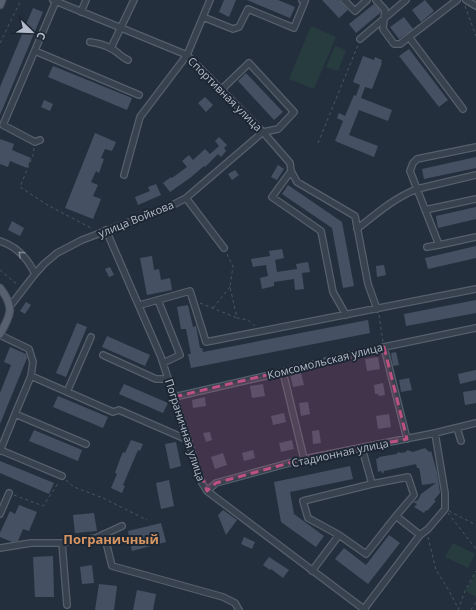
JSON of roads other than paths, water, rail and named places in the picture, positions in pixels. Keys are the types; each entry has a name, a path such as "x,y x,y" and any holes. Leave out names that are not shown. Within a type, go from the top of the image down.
{"main road":[{"path":"0,5 2,0"},
{"path":"0,288 11,305 10,313 0,335"}],"street":[{"path":"81,12 86,0"},
{"path":"111,48 134,0"},
{"path":"124,175 140,117 187,55 210,0"},
{"path":"203,17 233,29 239,27 248,8 294,28 305,1 302,0"},
{"path":"344,0 355,11 367,0"},
{"path":"376,0 385,10 383,29 394,44 400,44 457,0"},
{"path":"360,39 406,0"},
{"path":"37,141 3,125 35,51 54,1"},
{"name":"Спортивная улица","path":"54,1 187,55 263,132 290,163 291,171 297,182 355,216 357,229"},
{"path":"465,2 476,6"},
{"path":"409,37 463,109"},
{"path":"90,42 103,44 111,48 122,58 128,60"},
{"path":"35,51 139,95"},
{"path":"221,90 249,63 294,112 278,129 263,132"},
{"name":"улица Войкова","path":"11,305 35,274 57,253 104,232 169,207 186,198 263,132"},
{"path":"439,245 410,171 413,163 417,159 476,147"},
{"path":"291,171 272,197 321,231 334,292 346,315"},
{"path":"377,309 368,284 357,229 402,195 417,189 476,175"},
{"path":"186,198 224,248"},
{"path":"425,210 476,199"},
{"name":"Пограничная улица","path":"104,232 140,305 163,363 202,483 207,492 365,609"},
{"path":"427,248 476,237"},
{"path":"0,242 17,250 29,262 35,274"},
{"path":"140,305 190,291 206,342 476,289"},
{"path":"158,300 180,355 163,363"},
{"name":"Комсомольская улица","path":"174,397 384,347 476,328"},
{"path":"0,335 29,349 33,362 31,376 0,451 62,476"},
{"path":"67,392 91,337"},
{"path":"384,347 407,439"},
{"path":"103,355 156,379 168,379"},
{"path":"283,372 304,459"},
{"path":"31,376 113,412 118,410 188,440"},
{"path":"15,414 86,444"},
{"name":"Стадионная улица","path":"207,492 216,483 304,459 407,439 476,423"},
{"path":"457,428 462,441"},
{"path":"365,609 420,535 428,529 445,509 445,493 435,433"},
{"path":"362,448 372,484"},
{"path":"408,477 414,494 366,554 339,534 308,518 304,501 372,484 408,477"},
{"path":"0,514 8,493"},
{"path":"396,516 420,535"},
{"path":"0,548 31,543 62,543 96,538 122,526"},
{"path":"104,534 112,566 223,597 235,602 239,610"},
{"path":"312,571 339,534"},
{"path":"62,543 67,605"}],"district":[{"name":"Пограничный","path":"111,539"}]}
